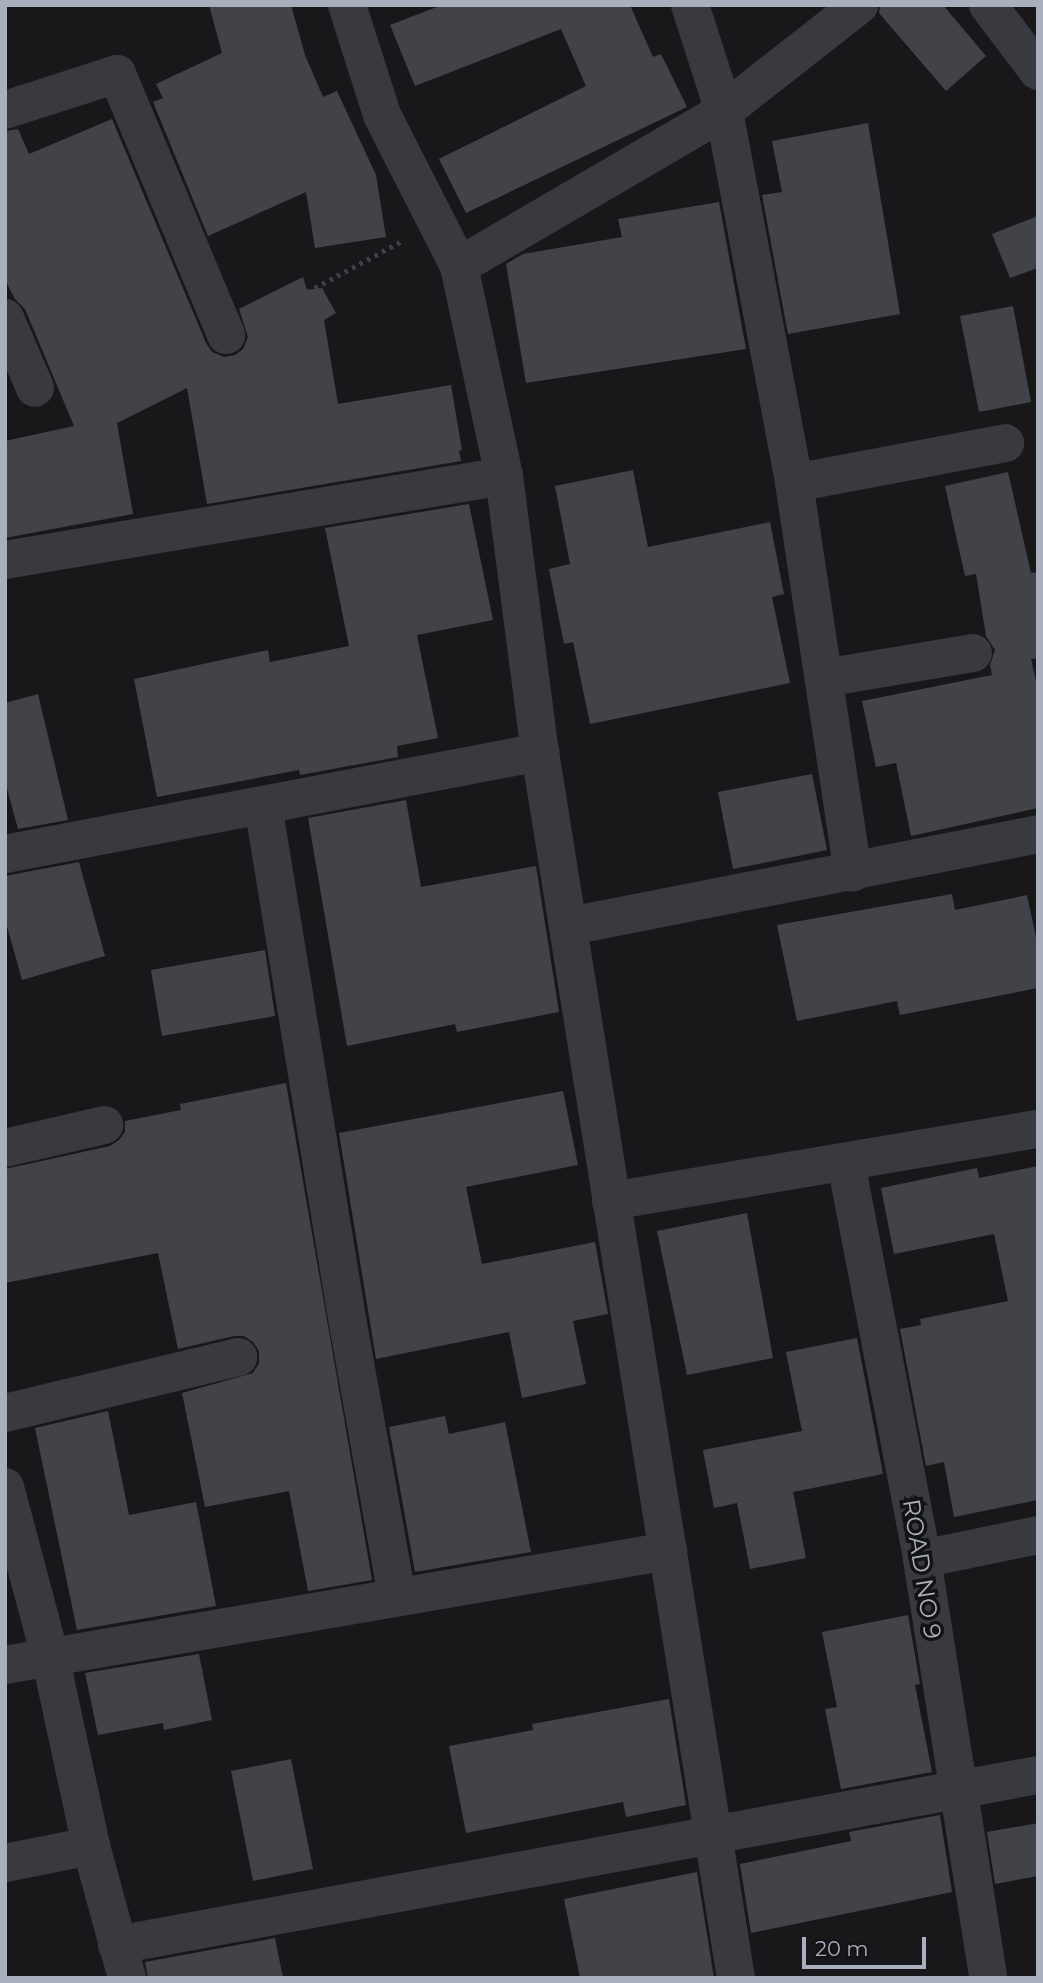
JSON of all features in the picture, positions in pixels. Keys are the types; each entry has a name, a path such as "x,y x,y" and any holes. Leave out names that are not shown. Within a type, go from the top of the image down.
{"street":[{"path":"347,5 382,115 459,266 504,476 540,752 570,926 611,1201 736,1978"},
{"path":"690,5 724,111 794,483 853,873"},
{"path":"459,266 724,111 859,5"},
{"path":"988,5 1038,71"},
{"path":"5,110 117,74 226,335"},
{"path":"5,318 35,388"},
{"path":"794,483 1005,443"},
{"path":"5,560 504,476"},
{"path":"824,678 973,653"},
{"path":"5,854 540,752"},
{"path":"262,805 346,1311 397,1597"},
{"path":"570,926 853,873 1038,834"},
{"path":"5,1148 104,1125"},
{"path":"611,1201 1038,1129"},
{"name":"ROAD NO 9","path":"846,1163 922,1559 956,1790 988,1978"},
{"path":"5,1413 238,1357"},
{"path":"5,1487 50,1656 91,1846 122,1961 712,1835 1038,1775"},
{"path":"922,1559 1038,1535"},
{"path":"5,1665 668,1551"},
{"path":"5,1863 91,1846"}],"path":[{"path":"226,335 400,242"}],"building":[{"path":"209,5 291,5 305,55 323,97 337,91 376,175 386,237 315,248 306,192 208,236 153,102 163,98 156,84 222,53"},
{"path":"442,5 630,5 653,57 661,54 687,107 466,213 439,159 586,86 561,29 415,86 390,25"},
{"path":"880,5 943,5 986,56 946,91 879,13"},
{"path":"112,119 212,352 224,357 235,355 243,349 248,337 239,309 303,277 307,290 322,288 336,313 324,320 338,404 451,385 462,450 459,451 461,461 207,504 187,388 117,423 133,514 5,538 5,441 74,426 25,309 15,299 5,280 5,131 18,129 29,154"},
{"path":"868,123 900,314 788,334 762,195 782,192 772,141"},
{"path":"719,202 746,349 526,383 506,264 523,254 622,237 618,219"},
{"path":"1038,216 1038,268 1010,278 992,234"},
{"path":"1013,306 1031,402 979,412 960,316"},
{"path":"633,470 648,547 770,522 784,594 772,597 790,683 590,724 573,642 564,644 549,569 570,564 555,486"},
{"path":"1008,472 1031,573 1038,572 1038,658 1031,659 1038,690 1038,808 911,836 896,763 876,767 862,701 992,675 990,665 995,650 986,636 976,574 965,576 945,486"},
{"path":"469,504 493,620 417,635 438,738 397,746 398,757 300,775 299,770 157,797 134,679 268,650 270,662 349,646 325,528"},
{"path":"38,694 68,820 18,829 5,781 5,703"},
{"path":"812,774 827,850 733,869 718,792"},
{"path":"406,800 421,887 536,866 559,1012 457,1032 455,1024 347,1046 308,818"},
{"path":"79,862 105,956 22,980 5,919 5,876"},
{"path":"952,894 955,910 1027,895 1038,947 1038,988 900,1015 897,1001 797,1021 777,925"},
{"path":"265,950 275,1016 162,1036 151,970"},
{"path":"286,1083 372,1580 308,1591 289,1491 205,1507 182,1393 253,1373 259,1363 259,1351 253,1342 244,1336 234,1336 178,1349 158,1253 5,1283 5,1169 110,1146 125,1132 125,1121 181,1110 180,1104"},
{"path":"563,1091 578,1165 466,1187 482,1264 595,1242 608,1314 573,1321 586,1384 522,1398 509,1332 376,1359 339,1133"},
{"path":"1038,1166 1038,1500 954,1517 944,1462 926,1466 900,1329 921,1325 920,1319 1008,1301 994,1234 894,1254 881,1188 977,1168 979,1178"},
{"path":"747,1213 773,1358 687,1375 657,1231"},
{"path":"857,1338 883,1474 793,1492 806,1558 750,1569 737,1503 714,1508 703,1450 802,1431 786,1352"},
{"path":"108,1411 129,1515 196,1502 216,1606 77,1630 35,1428"},
{"path":"445,1416 449,1434 505,1422 531,1552 415,1572 389,1427"},
{"path":"908,1615 920,1684 915,1685 932,1772 841,1789 825,1709 837,1707 822,1632"},
{"path":"199,1654 212,1720 164,1730 163,1723 98,1735 85,1673"},
{"path":"669,1699 686,1805 626,1817 623,1802 466,1833 449,1746 533,1730 532,1724"},
{"path":"291,1759 313,1869 253,1881 231,1771"},
{"path":"940,1815 952,1892 751,1933 740,1864 851,1841 849,1832"},
{"path":"1038,1823 1038,1876 995,1884 987,1832"},
{"path":"697,1872 714,1978 580,1978 564,1899"},
{"path":"275,1938 283,1978 148,1978 145,1962"}]}
